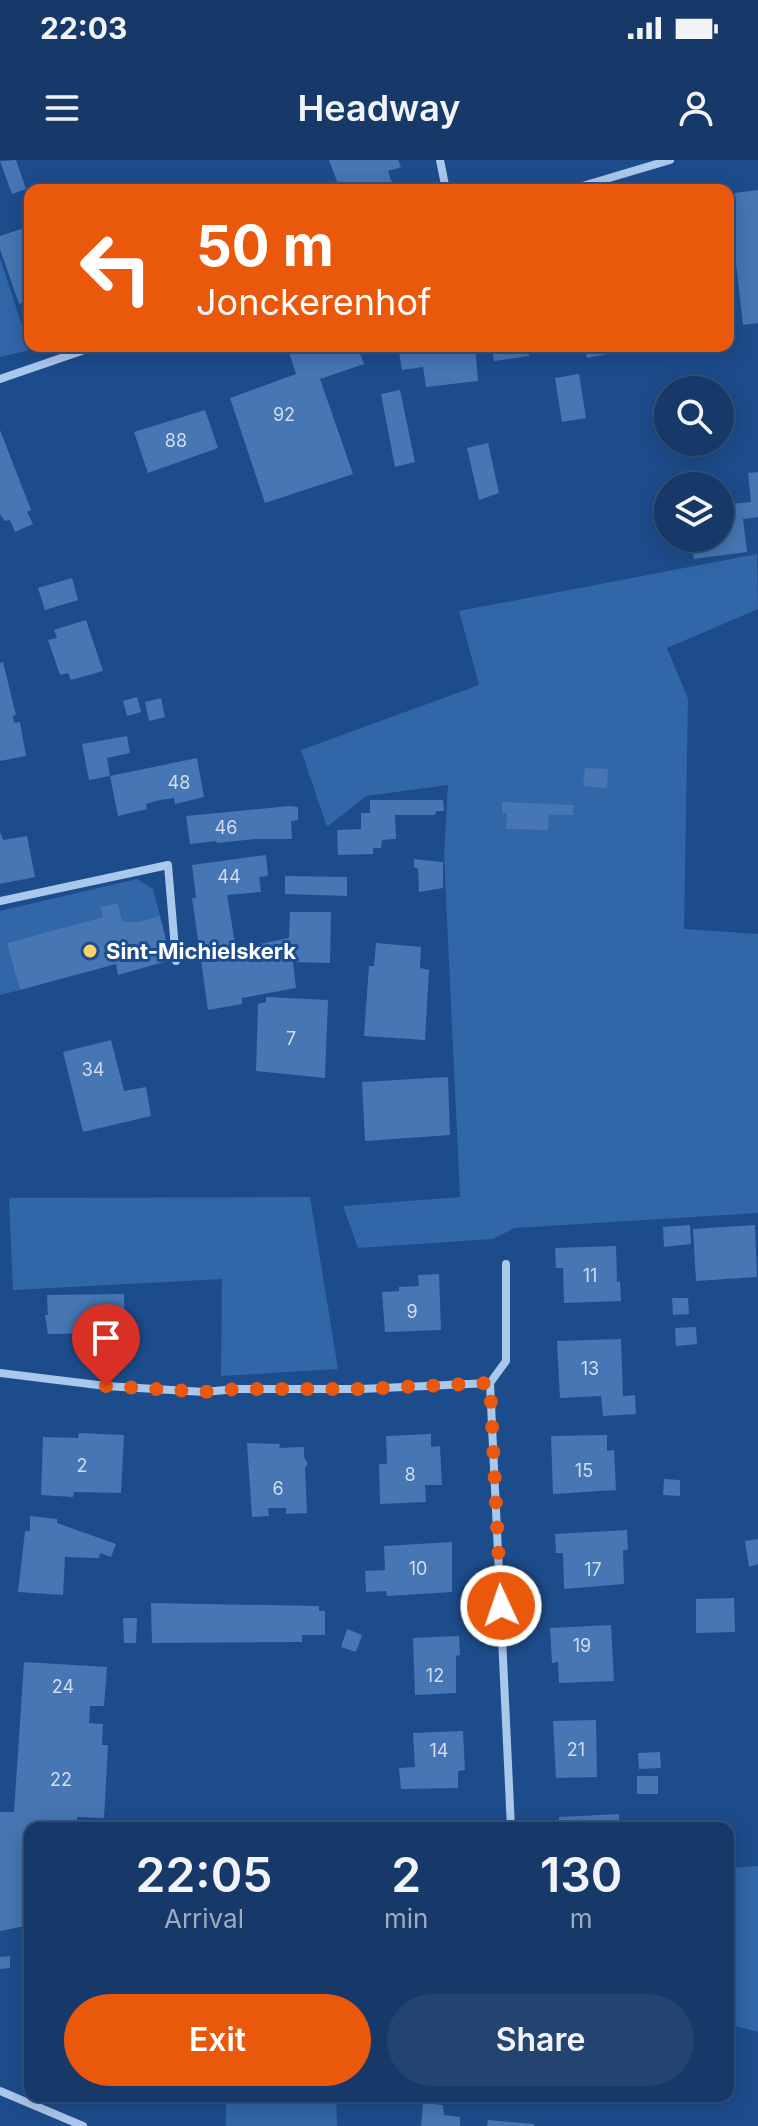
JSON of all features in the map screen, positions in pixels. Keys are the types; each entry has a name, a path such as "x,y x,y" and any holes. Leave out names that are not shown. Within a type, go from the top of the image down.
{"street":[{"path":"440,160 445,184"},
{"path":"589,184 670,160"},
{"path":"0,379 79,352"},
{"path":"0,901 168,865 176,961"},
{"path":"506,1264 506,1361 490,1383 511,1822"},
{"path":"0,1373 106,1386 204,1392 490,1383"},
{"path":"0,2091 24,2101"},
{"path":"26,2102 83,2126"}],"shaded area":[{"path":"0,258 24,332 24,351 0,357"},
{"path":"757,554 758,609 667,648 688,699 684,929 758,934 758,1213 515,1228 492,1239 358,1248 343,1206 460,1197 444,855 448,785 366,796 327,827 301,750 479,685 459,611"},
{"path":"137,879 153,889 160,916 136,922 122,921 117,903 101,907 103,917 8,943 20,990 0,995 0,911"},
{"path":"310,1197 338,1369 221,1376 222,1279 13,1290 9,1198"},
{"path":"758,1866 758,2032 734,2026 734,1868"},
{"path":"226,2102 336,2102 337,2126 226,2126"}],"building":[{"path":"16,160 24,190 12,194 0,161"},
{"path":"329,160 398,160 401,167 388,171 392,183 389,184 338,184"},
{"path":"758,190 758,323 743,325 734,246 734,193"},
{"path":"24,228 24,302 19,304 0,249 0,236"},
{"path":"289,352 359,352 364,364 320,379 353,474 265,503 230,398 296,374"},
{"path":"399,352 476,352 478,381 426,387 423,367 402,370"},
{"path":"492,352 529,352 529,356 494,361"},
{"path":"586,352 618,352 587,358"},
{"path":"579,374 586,418 562,422 555,378"},
{"path":"400,390 415,462 395,467 381,394"},
{"path":"205,410 218,448 148,473 134,432"},
{"path":"0,430 31,510 27,512 33,524 15,532 10,520 5,521 0,514"},
{"path":"488,443 499,493 479,500 467,448"},
{"path":"758,472 758,517 743,519 747,552 694,559 693,552 734,552 734,504 751,502 748,473"},
{"path":"72,578 78,600 45,610 38,588"},
{"path":"86,620 103,671 71,680 68,673 60,675 48,640 57,638 54,630"},
{"path":"3,662 16,715 13,716 14,723 20,722 26,756 0,761 0,663"},
{"path":"137,697 141,712 127,716 123,701"},
{"path":"161,698 165,717 149,721 145,702"},
{"path":"127,736 130,753 107,758 110,776 89,780 82,744"},
{"path":"197,758 204,797 175,804 174,798 160,800 146,804 147,809 118,816 110,776"},
{"path":"585,768 608,769 607,788 583,786"},
{"path":"370,800 443,800 444,811 436,811 435,815 395,815 396,839 382,840 381,848 373,848 373,854 338,855 337,830 361,829 361,813 370,813"},
{"path":"502,802 574,805 573,815 549,815 548,830 506,829 507,813 502,813"},
{"path":"298,807 298,820 291,821 292,839 190,844 186,816"},
{"path":"0,832 3,840 27,836 35,877 0,884"},
{"path":"266,855 268,876 259,877 261,892 227,895 236,949 289,938 290,912 331,912 330,963 293,962 296,988 242,998 242,1004 208,1010 192,898 196,898 192,865"},
{"path":"414,859 443,862 443,888 419,892 418,869 414,867"},
{"path":"285,876 347,877 347,896 285,894"},
{"name":"Sint-Michielskerk","path":"118,903 122,921 136,922 160,916 171,960 118,975 116,964 20,990 7,943 103,917 100,907"},
{"path":"376,943 421,947 420,968 429,970 425,1040 364,1036 369,966 374,966"},
{"path":"266,997 328,1000 325,1078 256,1071 258,1004 266,1002"},
{"path":"111,1040 124,1091 146,1087 151,1116 83,1132 63,1052"},
{"path":"448,1077 450,1135 365,1141 362,1082"},
{"path":"690,1225 691,1244 664,1247 663,1227"},
{"path":"755,1225 757,1277 696,1281 693,1229"},
{"path":"616,1246 621,1301 564,1303 563,1268 556,1268 555,1248"},
{"path":"439,1274 441,1330 385,1332 382,1292 419,1286 418,1275"},
{"path":"124,1294 125,1333 104,1330 104,1333 48,1334 45,1315 48,1315 47,1295"},
{"path":"672,1298 688,1298 689,1314 673,1315"},
{"path":"696,1327 697,1344 676,1346 675,1328"},
{"path":"621,1339 623,1396 635,1395 636,1414 603,1416 601,1396 560,1398 557,1341"},
{"path":"79,1433 124,1435 121,1493 74,1492 73,1497 41,1495 43,1437 78,1438"},
{"path":"431,1434 431,1447 440,1446 442,1485 425,1485 426,1502 380,1504 379,1464 387,1464 386,1436"},
{"path":"607,1435 607,1451 614,1450 616,1490 553,1494 551,1436"},
{"path":"247,1443 280,1444 279,1448 304,1447 308,1464 305,1468 307,1513 286,1514 286,1508 268,1508 269,1516 252,1517"},
{"path":"664,1479 680,1480 680,1496 663,1495"},
{"path":"30,1516 57,1519 57,1523 116,1544 111,1557 100,1553 99,1558 65,1557 63,1595 18,1592 25,1531 30,1531"},
{"path":"627,1530 628,1550 623,1550 624,1584 564,1589 563,1553 556,1553 555,1534"},
{"path":"758,1539 758,1564 749,1567 745,1541"},
{"path":"452,1542 452,1592 387,1596 386,1591 366,1592 365,1571 385,1570 384,1546"},
{"path":"734,1598 735,1632 696,1633 696,1599"},
{"path":"151,1603 319,1606 319,1611 325,1611 325,1635 302,1635 302,1642 152,1643"},
{"path":"123,1618 137,1618 136,1643 124,1643"},
{"path":"611,1625 614,1681 559,1683 558,1662 552,1663 550,1628"},
{"path":"347,1629 362,1635 356,1652 341,1647"},
{"path":"459,1636 456,1693 415,1695 413,1638"},
{"path":"24,1662 107,1667 104,1706 90,1706 89,1723 103,1724 102,1745 108,1745 104,1818 77,1817 77,1822 24,1822 24,1926 0,1931 0,1812 14,1812"},
{"path":"596,1720 597,1777 556,1778 553,1721"},
{"path":"463,1731 465,1770 458,1771 458,1788 401,1789 399,1768 415,1767 413,1733"},
{"path":"660,1752 661,1768 639,1769 638,1753"},
{"path":"637,1776 658,1776 658,1794 637,1794"},
{"path":"619,1814 619,1822 559,1822 559,1817"},
{"path":"10,1956 10,1968 0,1969 0,1957"},
{"path":"423,2103 443,2105 444,2115 460,2117 460,2126 421,2126"},
{"path":"488,2120 534,2124 534,2126 487,2126"}],"place":[{"name":"Sint-Michielskerk","path":"90,951"}],"route":[{"path":"106,1386 204,1392 490,1383 501,1606"}]}
